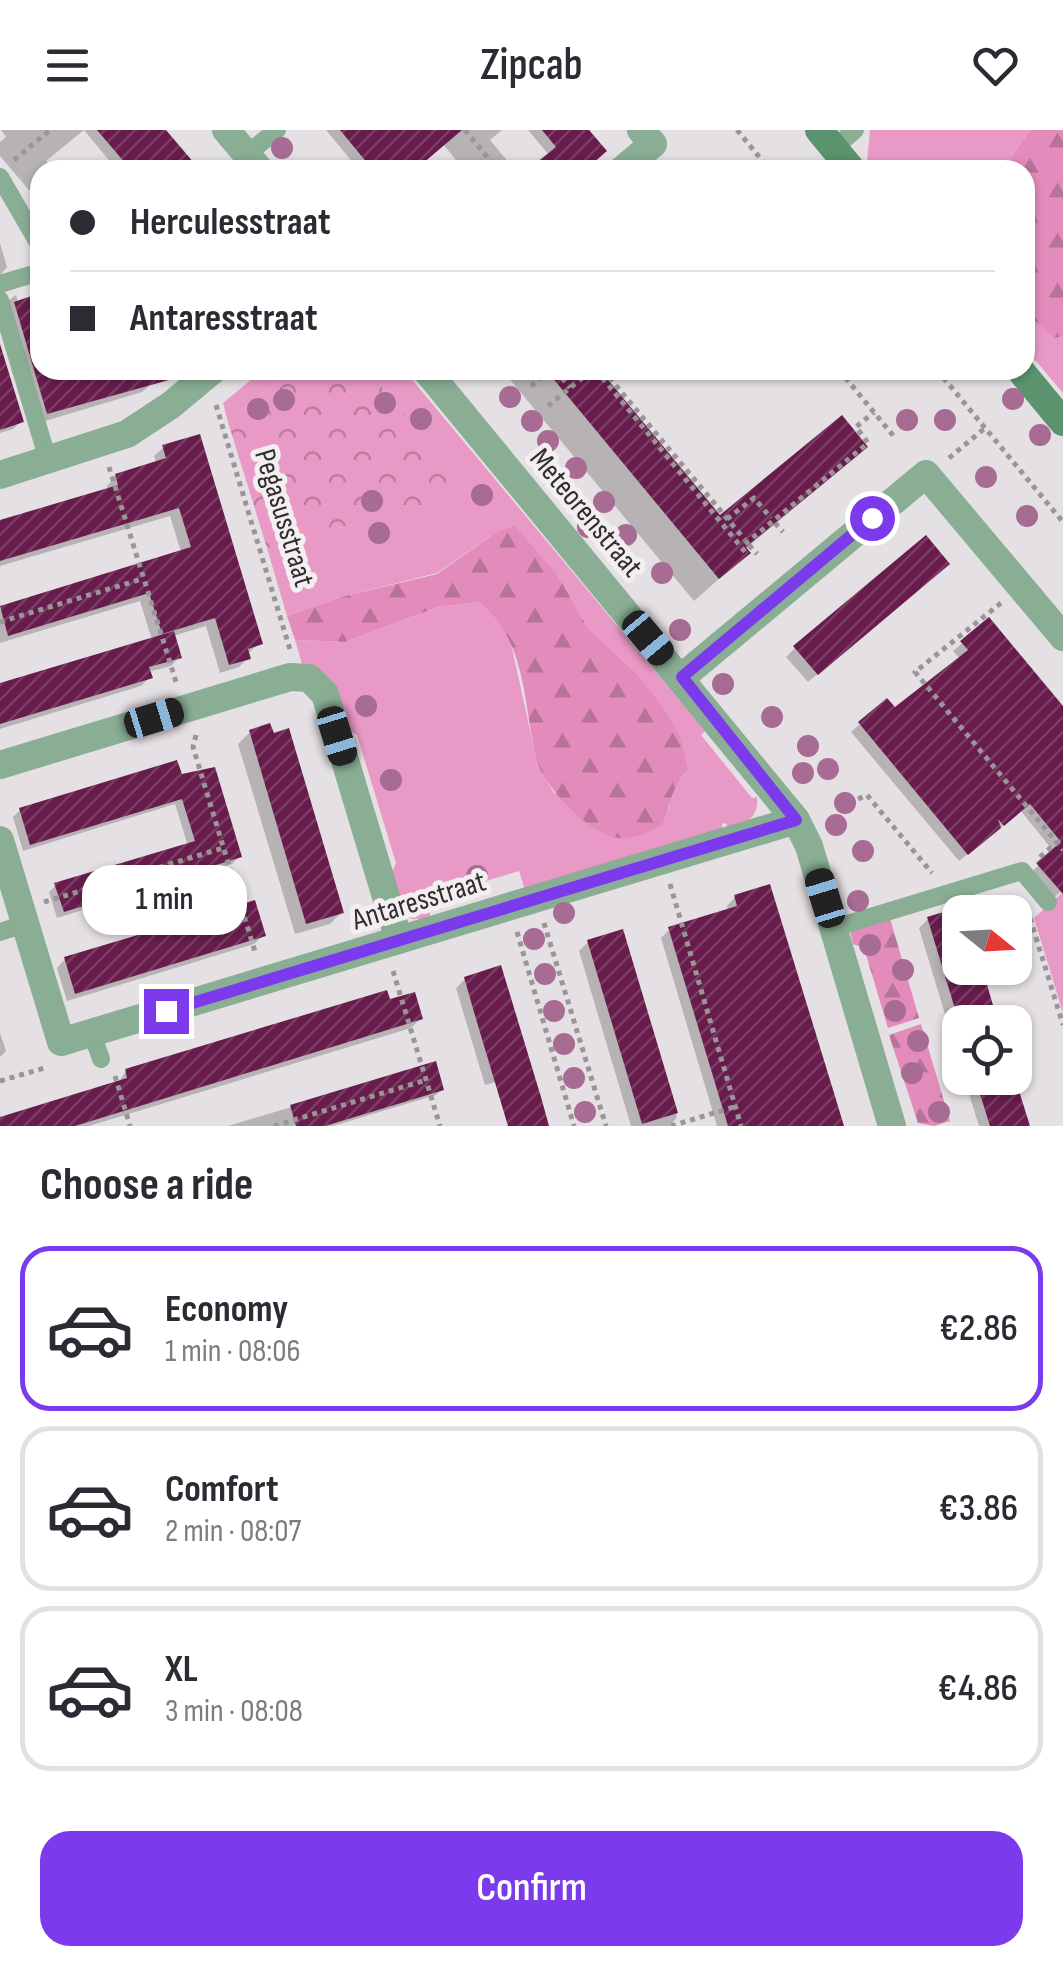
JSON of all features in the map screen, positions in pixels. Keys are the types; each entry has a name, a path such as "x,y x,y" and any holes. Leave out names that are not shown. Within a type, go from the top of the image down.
{"main road":[{"path":"836,136 847,160"},
{"path":"1028,380 1063,422"}],"street":[{"path":"226,130 251,160"},
{"path":"634,160 653,144 641,130"},
{"name":"Meteorenstraat","path":"434,380 796,820 809,846 892,1126"},
{"path":"0,475 127,434 210,383"},
{"path":"682,677 926,474 1063,637"},
{"path":"0,765 296,671 314,681 324,694 399,940"},
{"name":"Antaresstraat","path":"60,1053 96,1046 399,940 796,820"},
{"path":"0,840 19,921 60,1053"}],"lane":[{"path":"254,160 277,130"},
{"path":"4,171 30,225"},
{"path":"0,284 30,275"},
{"path":"0,300 48,460"},
{"path":"834,928 1022,871 1048,902"}],"path":[{"path":"35,130 41,138"},
{"path":"4,171 50,130"},
{"path":"465,130 490,160"},
{"path":"737,130 762,160"},
{"path":"531,386 540,380"},
{"path":"563,380 570,388"},
{"path":"548,406 582,380"},
{"path":"606,380 727,519 746,544 746,553"},
{"path":"606,380 757,554"},
{"path":"847,380 896,439"},
{"path":"946,380 1063,522"},
{"name":"Pegasusstraat","path":"210,383 296,671"},
{"path":"746,544 868,443 856,428 874,412"},
{"path":"947,460 985,428"},
{"path":"110,471 174,682"},
{"path":"727,519 754,498 783,532"},
{"path":"0,622 142,579"},
{"path":"999,604 915,672 1063,850"},
{"path":"193,747 256,955"},
{"path":"858,799 868,795 946,894"},
{"path":"1034,861 1057,842"},
{"path":"19,921 223,848"},
{"path":"676,903 741,1126"},
{"path":"542,917 606,1126"},
{"path":"512,918 574,1126"},
{"path":"1032,922 1063,1025"},
{"path":"393,971 440,1126"},
{"path":"0,1081 60,1053"},
{"path":"114,1074 130,1126"},
{"path":"274,1126 426,1080"},
{"path":"671,1126 737,1106"}],"green space":[{"path":"870,130 1030,130 1010,160 867,160"},
{"path":"1030,130 1063,130 1063,336 1054,338 1035,321 1035,160 1010,160"},
{"path":"1035,321 1054,337 1063,336 1063,393 1035,360"},
{"path":"251,380 279,380 228,422 223,403"},
{"path":"279,380 376,380 471,491 267,548 228,422"},
{"path":"376,380 412,380 705,731 701,735 752,798 757,797 756,810 750,819 728,829 726,823 722,824 723,831 525,890 519,871 426,899 431,919 412,919 400,912 389,880 396,863 357,735 343,727 327,678 312,666 302,664 295,640 345,642 438,607 479,602 495,614 510,639 538,766 554,793 669,809 670,793 688,770 636,673 588,628 558,576 498,531 437,573 341,597 287,616 267,548 470,491"},
{"path":"515,526 558,576 588,628 636,673 680,737 688,770 674,790 662,825 646,833 618,838 596,829 572,811 544,777 536,760 512,646 493,615 479,602 438,607 345,642 295,640 287,616 341,597 437,574 498,531"},
{"path":"1063,892 1063,1013 1034,918"},
{"path":"890,918 919,1018 888,1028 864,948 853,944 850,931"},
{"path":"921,1024 950,1121 934,1126 918,1123 889,1035"}],"building":[{"path":"97,130 166,130 192,160 122,160"},
{"path":"340,130 462,130 427,160 365,160"},
{"path":"542,130 589,130 607,151 597,160 540,160 556,147"},
{"path":"30,296 30,356 14,302"},
{"path":"0,344 24,422 0,430"},
{"path":"37,380 169,380 47,414"},
{"path":"554,380 608,380 720,515 842,415 868,447 746,547 751,553 719,579"},
{"path":"200,434 263,644 248,649 251,659 229,665 215,618 162,634 149,593 8,636 0,606 191,547 179,508 0,561 0,520 118,485 115,474 166,458 162,445"},
{"path":"926,535 950,564 818,675 793,646"},
{"path":"989,617 1063,706 1063,894 1036,863 1061,842 1030,804 1004,826 998,819 1001,828 968,855 858,722 887,698 895,707 968,650 960,641"},
{"path":"174,631 182,658 149,667 153,678 0,724 0,683"},
{"path":"270,723 274,733 289,728 344,913 306,924 249,730"},
{"path":"177,760 182,774 215,767 242,857 64,912 54,883 195,841 182,799 30,845 19,808"},
{"path":"770,884 844,1126 728,1126 668,927 737,906 734,895"},
{"path":"255,900 266,936 75,994 64,957"},
{"path":"942,912 942,966 927,917"},
{"path":"623,929 678,1113 642,1124 587,940"},
{"path":"501,965 549,1126 508,1126 476,1019 464,977"},
{"path":"948,985 987,985 993,1005 954,1005"},
{"path":"387,990 390,999 415,992 423,1019 75,1126 0,1126 0,1117 127,1078 125,1069"},
{"path":"436,1061 444,1090 325,1126 296,1126 290,1105"},
{"path":"980,1095 1020,1095 1030,1126 990,1126"}],"route":[{"path":"166,1011 796,820 682,677 872,518"}]}
